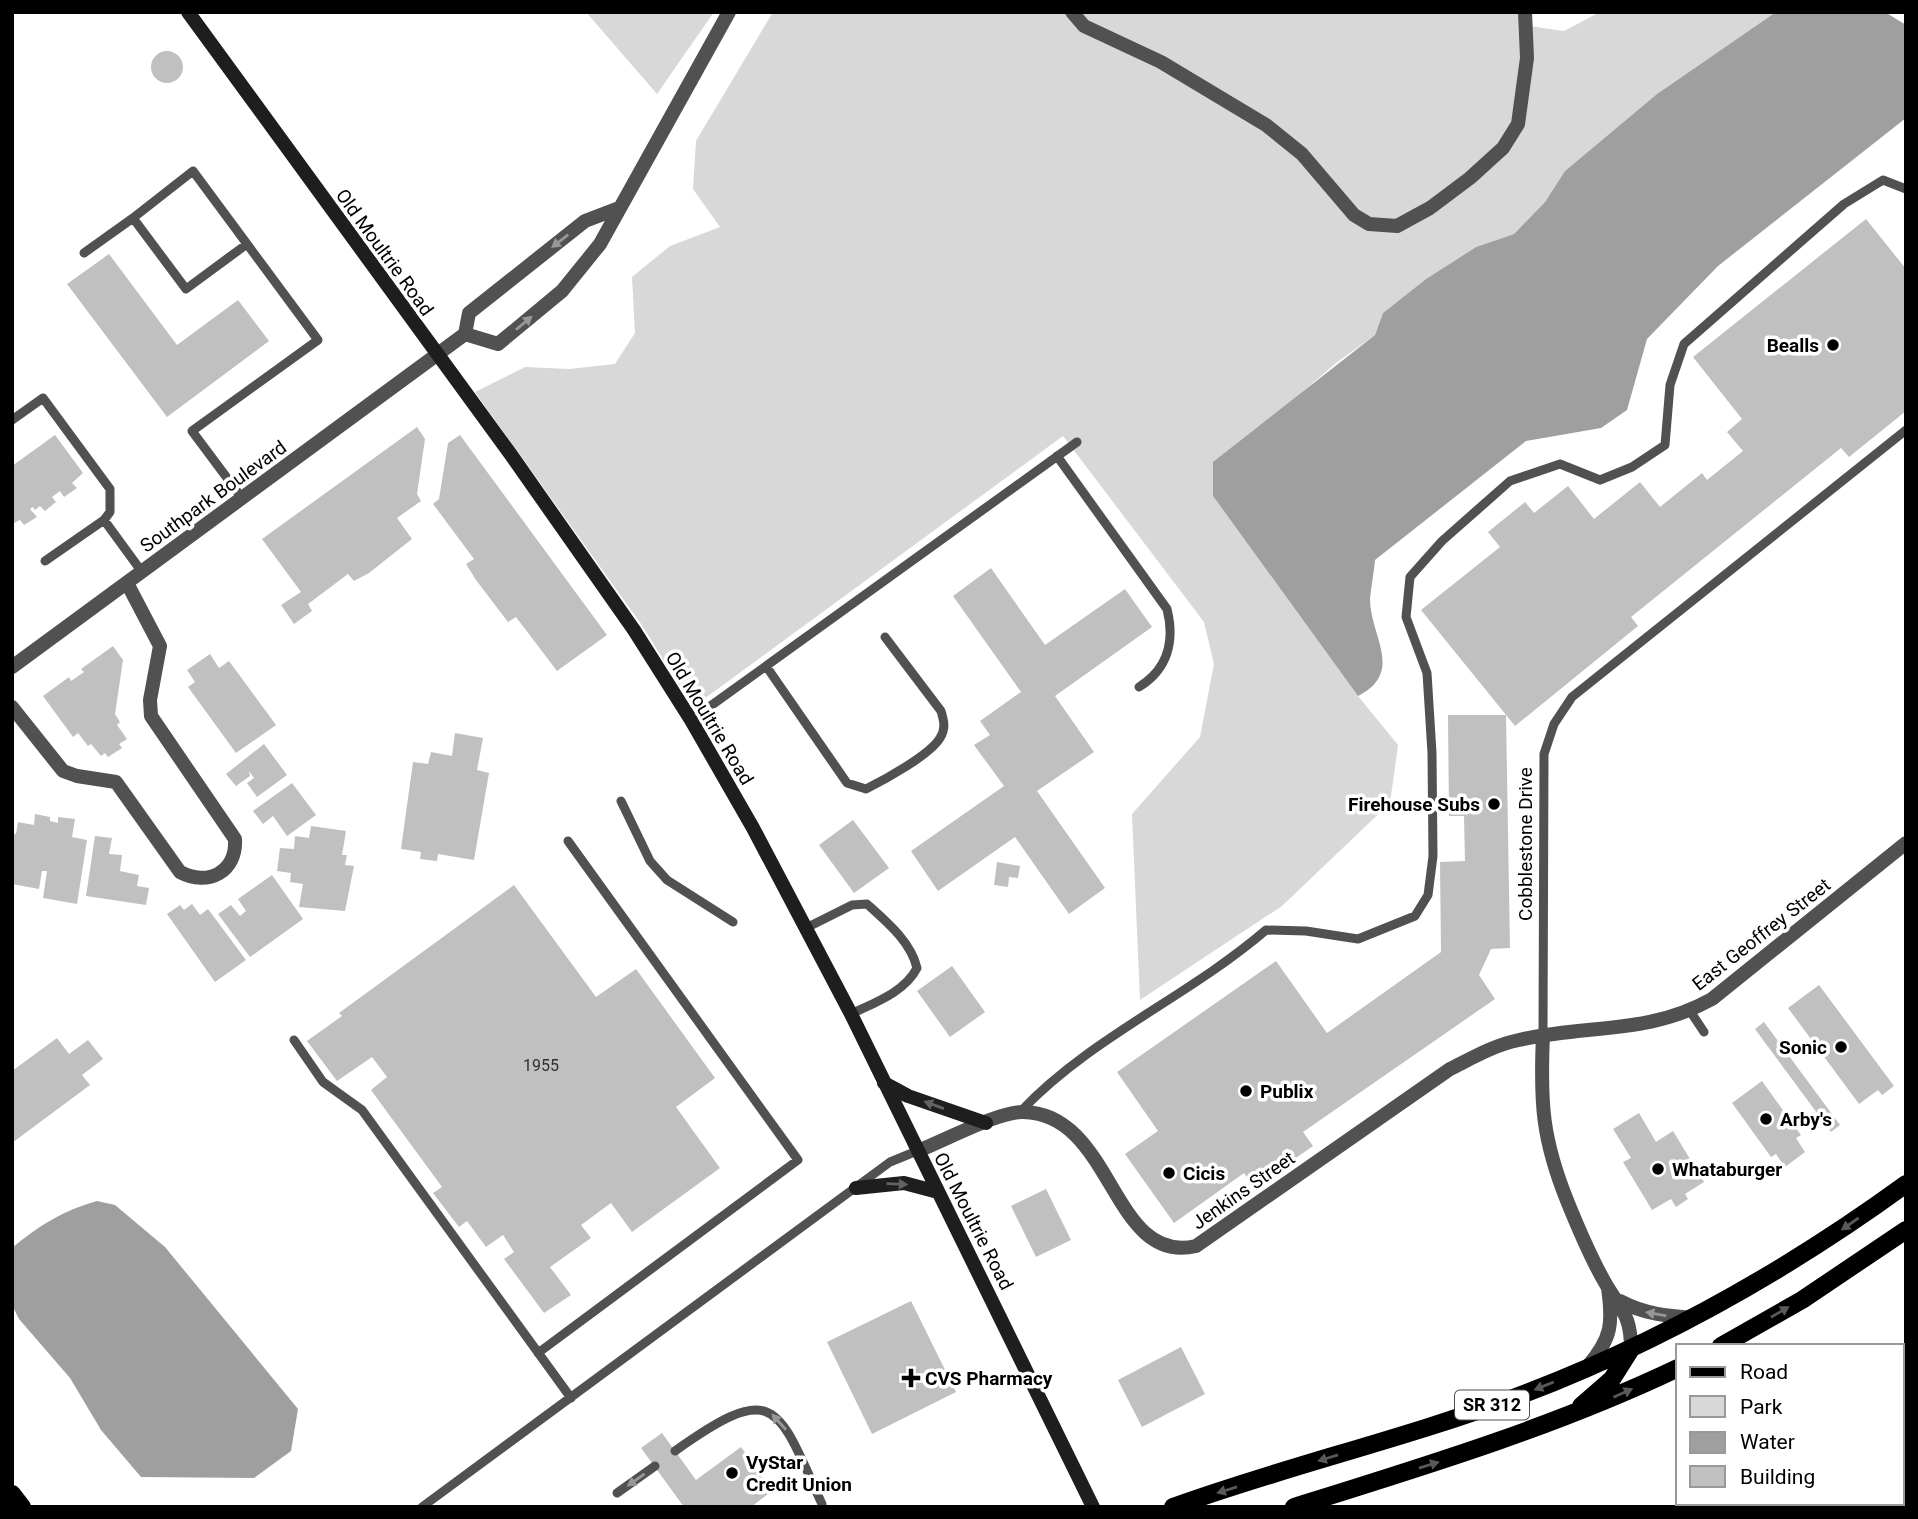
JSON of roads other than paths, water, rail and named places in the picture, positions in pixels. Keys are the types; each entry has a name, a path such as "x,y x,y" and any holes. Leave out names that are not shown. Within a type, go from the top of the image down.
{"main road":[{"name":"Old Moultrie Road","path":"188,12 634,630 691,720 851,1014 1093,1507"},
{"path":"884,1083 908,1096 986,1123"},
{"path":"856,1188 904,1183 938,1192"},
{"name":"SR 312","path":"1173,1507 1453,1419 1586,1369 1696,1318 1822,1243 1906,1184"},
{"path":"1725,1344 1802,1300 1906,1230"},
{"path":"1567,1418 1612,1379 1631,1349"},
{"name":"SR 312","path":"1294,1507 1567,1418 1676,1369"},
{"path":"12,1494 22,1507"}],"street":[{"path":"619,208 585,221 469,313 465,334 498,344 562,291 600,244 729,12"},
{"path":"1072,12 1084,26 1161,62 1266,125 1302,154 1354,215 1369,225 1397,226 1430,208 1470,178 1503,148 1518,124 1527,58 1525,12"},
{"name":"Southpark Boulevard","path":"12,667 435,353 465,334"},
{"path":"12,707 63,771 116,782 180,872 197,879 207,879 227,868 233,860 235,839 151,716 150,700 160,646 127,583"},
{"name":"East Geoffrey Street","path":"1543,1035 1657,1023 1690,1011 1733,984 1906,843"},
{"name":"Jenkins Street","path":"1021,1111 1053,1119 1071,1128 1091,1152 1144,1235 1156,1244 1182,1250 1196,1246 1450,1069 1494,1048 1543,1035"},
{"name":"Cobblestone Drive","path":"1543,1035 1541,1088 1545,1141 1568,1204 1608,1287 1631,1326 1631,1349"},
{"path":"917,1152 1021,1111"},
{"name":"Cobblestone Drive","path":"1586,1369 1603,1348 1609,1332 1612,1315 1608,1287"},
{"path":"1618,1300 1637,1310 1660,1316 1696,1318"}],"lane":[{"path":"84,253 193,171 318,340 192,431 243,498"},
{"path":"1021,1111 1052,1078 1228,963 1266,930 1306,931 1358,939 1415,916 1428,895 1433,856 1432,753 1427,673 1406,617 1410,577 1442,541 1510,481 1560,464 1600,480 1632,467 1665,445 1670,385 1684,344 1844,204 1883,180 1906,188"},
{"path":"133,218 186,289 247,244"},
{"path":"12,420 43,398 110,489 110,512 104,520 45,562"},
{"name":"Cobblestone Drive","path":"1543,1035 1544,754 1554,724 1572,697 1906,429"},
{"path":"691,720 1077,442"},
{"path":"1058,456 1167,610 1171,627 1168,654 1159,670 1139,687"},
{"path":"104,520 142,572"},
{"path":"766,666 847,783 866,789 929,749 940,739 945,724 941,711 885,637"},
{"path":"621,801 650,861 658,871 667,880 733,922"},
{"path":"538,1353 798,1160 568,841"},
{"path":"806,928 852,905 867,904 889,923 914,956 918,968 912,978 890,995 851,1014"},
{"path":"1690,1011 1704,1032"},
{"path":"294,1040 323,1082 362,1110 571,1398"},
{"path":"422,1507 890,1163 917,1152"},
{"path":"675,1451 715,1423 743,1412 764,1409 776,1415 791,1436 821,1504"},
{"path":"617,1493 655,1466"}],"water":[{"path":"1776,12 1885,12 1906,25 1906,118 1718,266 1647,339 1627,410 1601,428 1526,441 1375,560 1370,599 1371,613 1382,652 1382,665 1380,676 1358,696 1213,496 1213,462 1375,335 1383,313 1426,279 1476,247 1514,234 1545,202 1565,171 1657,94"},
{"path":"97,1201 115,1205 165,1247 298,1409 291,1451 254,1478 141,1477 101,1430 70,1378 19,1319 12,1305 12,1248 52,1220"}],"place":[{"name":"Bealls","path":"1833,345"},
{"name":"Firehouse Subs","path":"1494,804"},
{"name":"Sonic","path":"1841,1047"},
{"name":"Publix","path":"1246,1091"},
{"name":"Arby's","path":"1766,1119"},
{"name":"Whataburger","path":"1658,1169"},
{"name":"Cicis","path":"1169,1173"},
{"name":"CVS Pharmacy","path":"911,1378"},
{"name":"VyStar Credit Union","path":"732,1473"}]}
